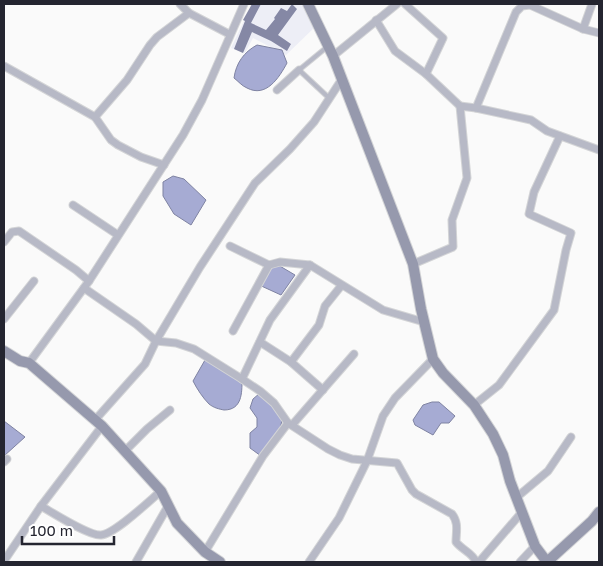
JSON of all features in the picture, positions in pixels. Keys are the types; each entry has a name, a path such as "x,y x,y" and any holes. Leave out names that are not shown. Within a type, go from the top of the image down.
{"street":[{"path":"180,4 189,13 229,34"},
{"path":"29,363 90,281 183,135 202,100 229,34 244,4"},
{"path":"308,4 333,56 413,264 433,359 443,373 474,405 493,434 503,455 516,497 535,546 547,562 592,521 599,512"},
{"path":"333,56 396,4"},
{"path":"405,4 443,38 426,74"},
{"path":"583,29 592,4"},
{"path":"476,108 516,12 522,6 530,5 583,29 599,33"},
{"path":"95,117 127,80 157,37 189,13"},
{"path":"376,20 395,51 426,74 460,106 531,120 547,131 599,150"},
{"path":"4,66 95,117 111,140 118,145 141,157 164,165"},
{"path":"277,90 299,70"},
{"path":"4,561 99,423 140,372 200,267 256,183 314,122 342,79"},
{"path":"413,264 453,247 452,220 467,178 460,106"},
{"path":"474,405 499,385 554,310 571,233 529,214 534,192 560,136"},
{"path":"73,205 118,235"},
{"path":"4,242 12,232 19,231 90,281"},
{"path":"230,246 269,265 280,262 310,265 341,286 383,310 424,322"},
{"path":"233,331 269,265"},
{"path":"242,379 270,320 310,265"},
{"path":"4,319 34,281"},
{"path":"291,362 320,325 325,306 341,286"},
{"path":"84,288 136,324 156,341 176,343 194,349 242,379 260,391 290,423 340,455 367,461 394,462 400,465 412,490 416,494 452,514 457,524 456,542 460,548 474,557 477,562 522,512"},
{"path":"260,342 291,362 323,390"},
{"path":"4,351 20,361 29,363 99,423 161,491 177,522 205,552 220,562"},
{"path":"205,552 263,456 290,423 323,390 354,354"},
{"path":"309,562 339,518 367,461 384,416 396,398 433,359"},
{"path":"125,451 170,410"},
{"path":"516,497 548,471 571,437"},
{"path":"41,506 89,532 101,535 106,534 126,521 161,491"},
{"path":"136,562 168,506"},
{"path":"520,562 535,546"}],"lane":[{"path":"328,46 299,70 330,98"}],"shaded area":[{"path":"252,4 305,4 316,26 286,55 253,38 245,53 231,48"}],"water":[{"path":"257,45 282,50 287,63 271,85 260,90 254,90 242,85 234,78 241,58"},
{"path":"173,176 184,179 206,200 191,225 174,214 163,196 163,182"},
{"path":"273,262 295,275 281,295 257,284"},
{"path":"205,360 242,380 240,400 234,407 224,410 215,407 209,404 198,390 193,381"},
{"path":"260,393 272,404 282,422 275,438 261,456 250,448 250,433 257,427 257,418 250,408 253,399"},
{"path":"439,402 455,416 449,423 441,423 433,435 415,425 413,420 423,405"},
{"path":"4,421 25,437 4,456"}],"building":[{"path":"252,4 261,4 251,23 266,30 281,8 287,11 292,4 297,9 278,35 291,44 287,51 252,32 243,53 234,49 245,21 243,20"}]}
